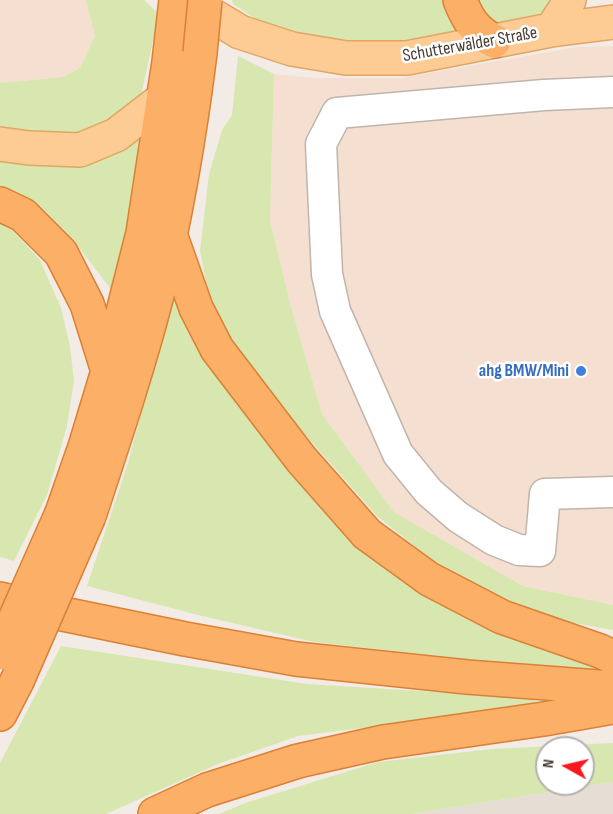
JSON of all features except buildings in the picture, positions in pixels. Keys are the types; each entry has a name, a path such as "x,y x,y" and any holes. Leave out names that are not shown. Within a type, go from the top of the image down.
{"highway":[{"path":"0,653 75,515 123,410 156,296 194,108 187,45 176,0"},
{"path":"0,714 16,681 75,515 85,447 108,371 143,233 164,98 205,0"},
{"path":"460,0 468,19 484,36 494,41"},
{"path":"0,204 23,215 61,253 87,304 108,371"},
{"path":"170,234 196,308 217,349 301,459 367,534 429,579 502,617 613,657"},
{"path":"0,598 185,639 296,658 467,677 613,688"},
{"path":"155,814 207,790 298,761 383,742 613,707"}],"main road":[{"name":"Schutterwälder Straße","path":"187,0 240,33 292,50 345,58 406,58 551,30 613,22"},
{"name":"Schutterwälder Straße","path":"551,30 569,0"},
{"path":"0,144 29,148 80,150 117,135 164,98"}],"lane":[{"path":"613,92 544,95 337,113 321,144 327,274 335,311 398,454 429,492 458,516 494,540 519,550 540,551 545,494 613,492"}],"shaded area":[{"path":"0,0 86,0 95,36 80,68 63,77 0,83"},
{"path":"613,46 613,605 523,586 394,512 322,414 290,303 270,220 274,74 315,78 401,78 577,47"},
{"path":"613,782 613,814 411,814 535,794 595,796 595,785"}],"green space":[{"path":"86,0 144,0 159,14 140,100 86,134 0,132 0,83 63,77 80,68 95,36"},
{"path":"232,0 444,0 462,37 393,46 318,39 265,25 233,4"},
{"path":"468,0 555,0 543,16 506,25 484,19"},
{"path":"238,56 274,74 270,220 290,303 322,414 394,512 523,586 613,605 613,630 556,620 452,576 377,516 237,354 208,292 200,251 209,174 222,130 232,115"},
{"path":"148,131 114,293 73,240 42,212 0,188 0,158"},
{"path":"0,220 8,225 40,260 61,308 70,346 74,381 67,426 47,495 14,561 0,557"},
{"path":"178,272 207,354 250,419 370,556 460,615 610,668 589,673 314,642 87,586 128,463"},
{"path":"61,646 307,684 534,698 538,706 298,736 218,764 106,814 0,814 0,763"},
{"path":"613,743 613,782 595,785 595,744"},
{"path":"535,747 535,794 411,814 219,814 245,803 378,762 492,749"}],"place":[{"name":"ahg BMW/Mini","path":"581,371"}]}
